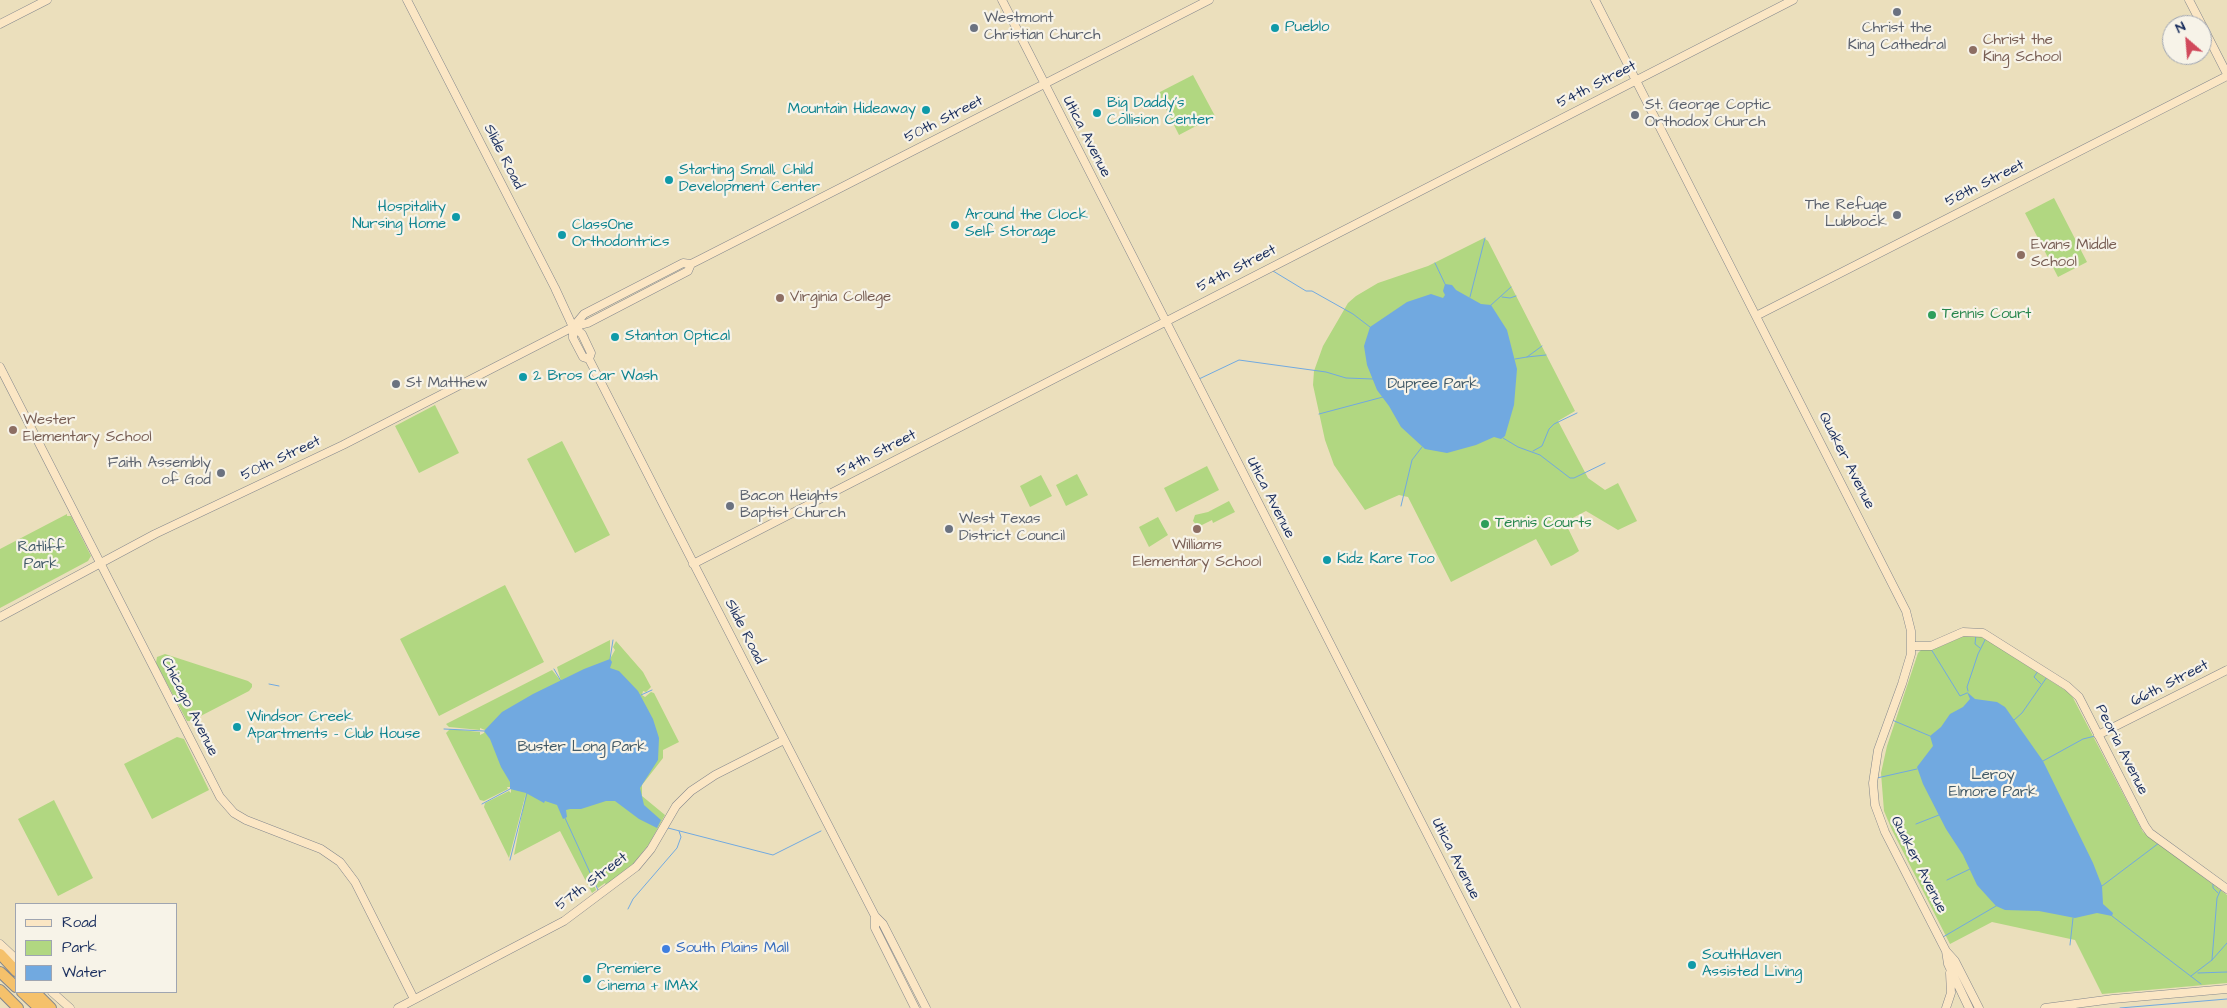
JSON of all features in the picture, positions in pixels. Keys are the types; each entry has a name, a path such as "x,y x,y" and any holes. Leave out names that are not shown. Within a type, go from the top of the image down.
{"highway":[{"path":"0,954 15,970"},
{"path":"0,972 15,986"},
{"path":"0,990 18,1008"},
{"path":"23,993 39,1008"},
{"path":"36,993 50,1008"},
{"path":"0,996 11,1008"}],"street":[{"path":"0,24 47,0"},
{"name":"Slide Road","path":"407,0 573,327 582,334 591,352 590,359 874,916 883,924 926,1008"},
{"name":"Utica Avenue","path":"1002,0 1164,322 1516,1008"},
{"name":"50th Street","path":"0,617 211,507 343,445 573,327 584,314 682,263 691,264 1209,0"},
{"name":"Quaker Avenue","path":"1594,0 1904,607 1911,631 1912,646 1908,666 1878,750 1874,766 1874,795 1880,823 1946,951 1956,961 1979,1008"},
{"name":"54th Street","path":"694,564 1793,0"},
{"path":"2189,0 2197,15"},
{"path":"2212,45 2227,75"},
{"name":"58th Street","path":"1756,316 2227,75"},
{"name":"Chicago Avenue","path":"0,367 220,797 234,812 246,820 321,848 340,862 354,882 414,999"},
{"name":"Peoria Avenue","path":"1912,646 1931,646 1963,632 1983,633 2076,693 2150,833 2227,889"},
{"name":"66th Street","path":"2098,736 2227,670"},
{"name":"57th Street","path":"414,999 564,921 640,863 653,845 673,810 691,791 715,775 784,740"},
{"name":"Slide Road","path":"874,916 875,928 916,1008"},
{"path":"0,944 15,958"},
{"name":"Quaker Avenue","path":"1946,951 1948,964 1969,1008"},
{"path":"1946,1008 1951,993 1948,964"},
{"path":"2045,1008 2113,998 2227,989"},
{"path":"53,993 70,1008"},
{"path":"398,1008 414,999"}],"green space":[{"path":"1193,75 1215,116 1179,135 1158,93"},
{"path":"2054,198 2087,262 2058,277 2025,213"},
{"name":"Dupree Park","path":"1484,238 1488,241 1575,411 1558,421 1588,478 1605,490 1618,483 1637,521 1618,530 1586,511 1565,522 1579,551 1573,555 1551,566 1536,539 1451,582 1408,497 1399,495 1365,510 1334,465 1325,440 1313,385 1314,371 1323,346 1348,303 1356,296 1378,283 1428,266"},
{"path":"435,405 459,453 419,473 395,426"},
{"path":"562,441 610,535 575,553 527,459"},
{"path":"1207,466 1219,490 1176,512 1164,488"},
{"path":"1077,474 1088,495 1066,506 1056,485"},
{"path":"1041,475 1052,496 1030,507 1020,486"},
{"path":"1229,501 1235,512 1213,523 1212,520 1198,527 1193,521 1195,515 1208,512"},
{"name":"Ratliff Park","path":"67,514 67,516 71,516 91,556 88,561 0,608 0,549"},
{"path":"1158,517 1168,535 1149,547 1139,527"},
{"path":"505,585 544,662 439,716 400,639"},
{"name":"Leroy Elmore Park","path":"1964,636 1981,637 1989,641 2071,694 2143,832 2227,895 2227,983 2102,994 2075,940 1992,922 1950,944 1884,811 1881,773 1887,746 1918,653 1922,649 1939,647"},
{"name":"Buster Long Park","path":"610,640 610,659 615,650 613,647 616,641 643,672 651,687 646,692 643,691 642,695 645,697 651,692 654,693 679,742 663,750 663,758 642,785 642,796 665,815 649,844 633,864 606,885 605,883 598,888 592,879 596,890 592,893 560,831 514,855 526,793 509,858 484,807 485,803 509,791 511,793 511,787 507,787 508,789 484,801 480,800 446,733 450,729 480,732 480,735 485,730 480,728 480,730 449,727 446,724 552,670 561,681 557,667"},
{"path":"165,654 248,681 252,684 252,687 249,691 191,721 187,721 156,663 157,657"},
{"path":"177,737 184,739 209,790 152,819 124,764"},
{"path":"54,800 93,878 58,896 18,819"}],"water":[{"path":"1445,284 1452,285 1456,290 1481,304 1491,305 1507,330 1517,369 1514,405 1505,436 1501,439 1494,437 1476,445 1447,453 1425,449 1401,427 1377,390 1367,365 1364,346 1370,327 1407,302 1431,294 1443,298 1445,295 1443,291"},
{"path":"610,659 612,662 610,668 619,671 638,691 653,719 659,738 658,760 640,788 644,805 661,820 657,828 639,819 615,801 606,801 581,809 566,810 567,817 563,819 557,805 545,801 544,803 526,793 510,789 510,782 501,767 490,739 484,731 502,712 533,694 584,669"},
{"path":"1967,692 1975,699 1997,702 2005,707 2043,761 2093,863 2102,886 2103,904 2113,913 2112,916 2097,913 2075,918 2039,911 2005,910 1996,906 1977,885 1963,855 1946,829 1923,784 1917,767 1933,746 1930,736 1941,727 1950,714 1963,707 1970,699"}],"waterway":[{"path":"1470,297 1485,238"},
{"path":"1435,263 1445,284"},
{"path":"1273,271 1306,291 1312,291 1353,314 1370,327"},
{"path":"1491,305 1511,287"},
{"path":"1502,297 1510,298 1516,296"},
{"path":"1515,359 1527,357 1542,346"},
{"path":"1527,357 1546,355"},
{"path":"1199,379 1239,360 1326,372 1346,378 1373,379"},
{"path":"1319,414 1383,397"},
{"path":"1533,451 1542,446 1549,429 1554,424 1577,413"},
{"path":"1503,438 1518,447 1540,455 1570,478 1574,478 1605,463"},
{"path":"1401,506 1412,460 1422,447"},
{"path":"1976,635 1975,644 1980,648"},
{"path":"1968,691 1967,687 1978,654 1986,638"},
{"path":"610,659 613,640"},
{"path":"1931,649 1960,696 1967,693"},
{"path":"554,669 561,681"},
{"path":"2038,671 2034,677 2041,684"},
{"path":"2014,720 2022,713 2047,677"},
{"path":"269,684 279,686"},
{"path":"641,695 652,690"},
{"path":"1892,720 1930,736"},
{"path":"444,729 484,731"},
{"path":"2043,761 2083,739 2095,736"},
{"path":"1877,778 1917,769"},
{"path":"482,804 510,789"},
{"path":"510,860 527,793"},
{"path":"1916,824 1939,815"},
{"path":"565,818 598,890"},
{"path":"668,828 773,855 821,831"},
{"path":"628,909 633,899 677,848 681,837 679,831"},
{"path":"2102,886 2159,843"},
{"path":"1947,880 1970,869"},
{"path":"2213,883 2213,888 2218,893"},
{"path":"2212,960 2217,898 2221,889"},
{"path":"1943,937 1996,906"},
{"path":"2112,916 2201,984"},
{"path":"2070,945 2073,918"},
{"path":"2191,976 2212,960 2227,943"},
{"path":"2198,973 2227,972"},
{"path":"2120,1008 2227,999"}],"place":[{"name":"Christ the King Cathedral","path":"1897,12"},
{"name":"Westmont Christian Church","path":"974,28"},
{"name":"Pueblo","path":"1275,28"},
{"name":"Christ the King School","path":"1973,50"},
{"name":"Mountain Hideaway","path":"926,110"},
{"name":"Big Daddy's Collision Center","path":"1097,113"},
{"name":"St. George Coptic Orthodox Church","path":"1635,115"},
{"name":"Starting Small, Child Development Center","path":"669,180"},
{"name":"The Refuge Lubbock","path":"1897,215"},
{"name":"Hospitality Nursing Home","path":"456,217"},
{"name":"Around the Clock Self Storage","path":"955,225"},
{"name":"ClassOne Orthodontrics","path":"562,235"},
{"name":"Evans Middle School","path":"2021,255"},
{"name":"Virginia College","path":"780,298"},
{"name":"Tennis Court","path":"1932,315"},
{"name":"Stanton Optical","path":"615,337"},
{"name":"2 Bros Car Wash","path":"523,377"},
{"name":"St Matthew","path":"396,384"},
{"name":"Wester Elementary School","path":"13,430"},
{"name":"Faith Assembly of God","path":"221,473"},
{"name":"Bacon Heights Baptist Church","path":"730,506"},
{"name":"Tennis Courts","path":"1485,524"},
{"name":"West Texas District Council","path":"949,529"},
{"name":"Williams Elementary School","path":"1197,529"},
{"name":"Kidz Kare Too","path":"1327,560"},
{"name":"Windsor Creek Apartments – Club House","path":"237,727"},
{"name":"South Plains Mall","path":"666,949"},
{"name":"SouthHaven Assisted Living","path":"1692,965"},
{"name":"Premiere Cinema + IMAX","path":"587,979"}]}
